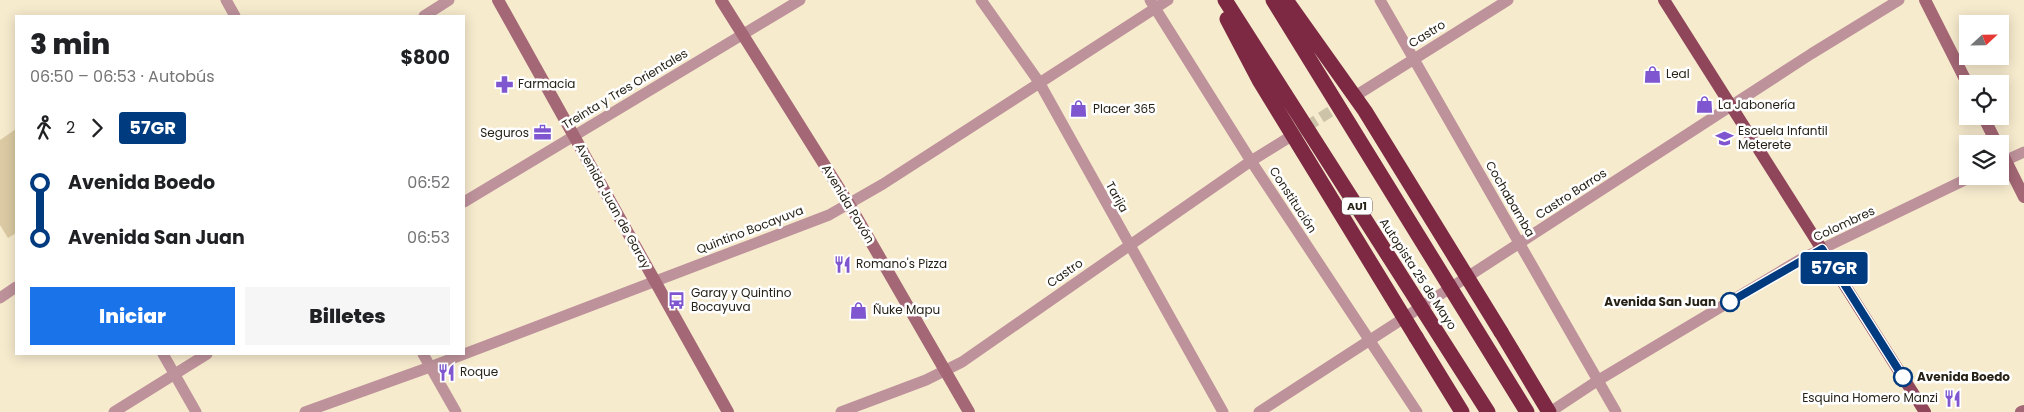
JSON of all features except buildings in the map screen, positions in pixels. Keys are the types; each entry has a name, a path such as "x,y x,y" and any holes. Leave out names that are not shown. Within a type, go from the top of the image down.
{"highway":[{"path":"1216,0 1260,80 1462,412"},
{"name":"Autopista 25 de Mayo","path":"1225,0 1488,412"},
{"name":"Autopista 25 de Mayo","path":"1273,0 1527,412"},
{"path":"1286,0 1291,4 1366,111 1550,412"}],"main road":[{"name":"Avenida Juan de Garay","path":"498,0 728,412"},
{"name":"Avenida Pavón","path":"721,0 849,204 968,412"},
{"path":"1664,0 1926,412"},
{"path":"1925,0 1963,75"},
{"path":"2009,170 2024,197"}],"street":[{"path":"226,0 234,15"},
{"path":"426,15 448,0"},
{"name":"Treinta y Tres Orientales","path":"465,201 800,0"},
{"name":"Tarija","path":"981,0 1039,82 1128,246 1222,412"},
{"name":"Quintino Bocayuva","path":"465,354 829,215 1039,82 1153,4 1168,0"},
{"name":"Cochabamba","path":"1380,0 1616,412"},
{"name":"Castro","path":"1360,93 1508,0"},
{"name":"Castro Barros","path":"1259,412 1811,54 1899,0"},
{"name":"Constitución","path":"1153,4 1252,161 1416,412"},
{"name":"Castro","path":"841,412 945,372 962,362 1128,246 1293,135"},
{"path":"2009,156 2024,152"},
{"name":"Colombres","path":"1550,412 1597,381 1776,274 1822,249 1959,183"},
{"path":"0,298 15,288"},
{"path":"164,355 196,412"},
{"path":"114,412 205,355"},
{"path":"424,355 456,412"},
{"name":"Quintino Bocayuva","path":"305,412 461,355"}],"shaded area":[{"path":"15,130 15,234 8,238 0,225 0,140"}],"tunnel":[{"path":"1293,135 1360,93"}],"bus line":[{"name":"57GR","path":"1730,302 1801,259 1822,249 1903,377"}],"place":[{"name":"Leal","path":"1652,74"},
{"name":"Farmacia","path":"504,84"},
{"name":"La Jabonería","path":"1704,105"},
{"name":"Placer 365","path":"1079,109"},
{"name":"Seguros","path":"543,133"},
{"name":"Escuela Infantil Meterete","path":"1724,138"},
{"name":"Romano's Pizza","path":"842,264"},
{"name":"Garay y Quintino Bocayuva","path":"677,300"},
{"name":"Avenida San Juan","path":"1730,302"},
{"name":"Ñuke Mapu","path":"859,310"},
{"name":"Roque","path":"446,372"},
{"name":"Avenida Boedo","path":"1903,377"},
{"name":"Esquina Homero Manzi","path":"1952,398"}]}
